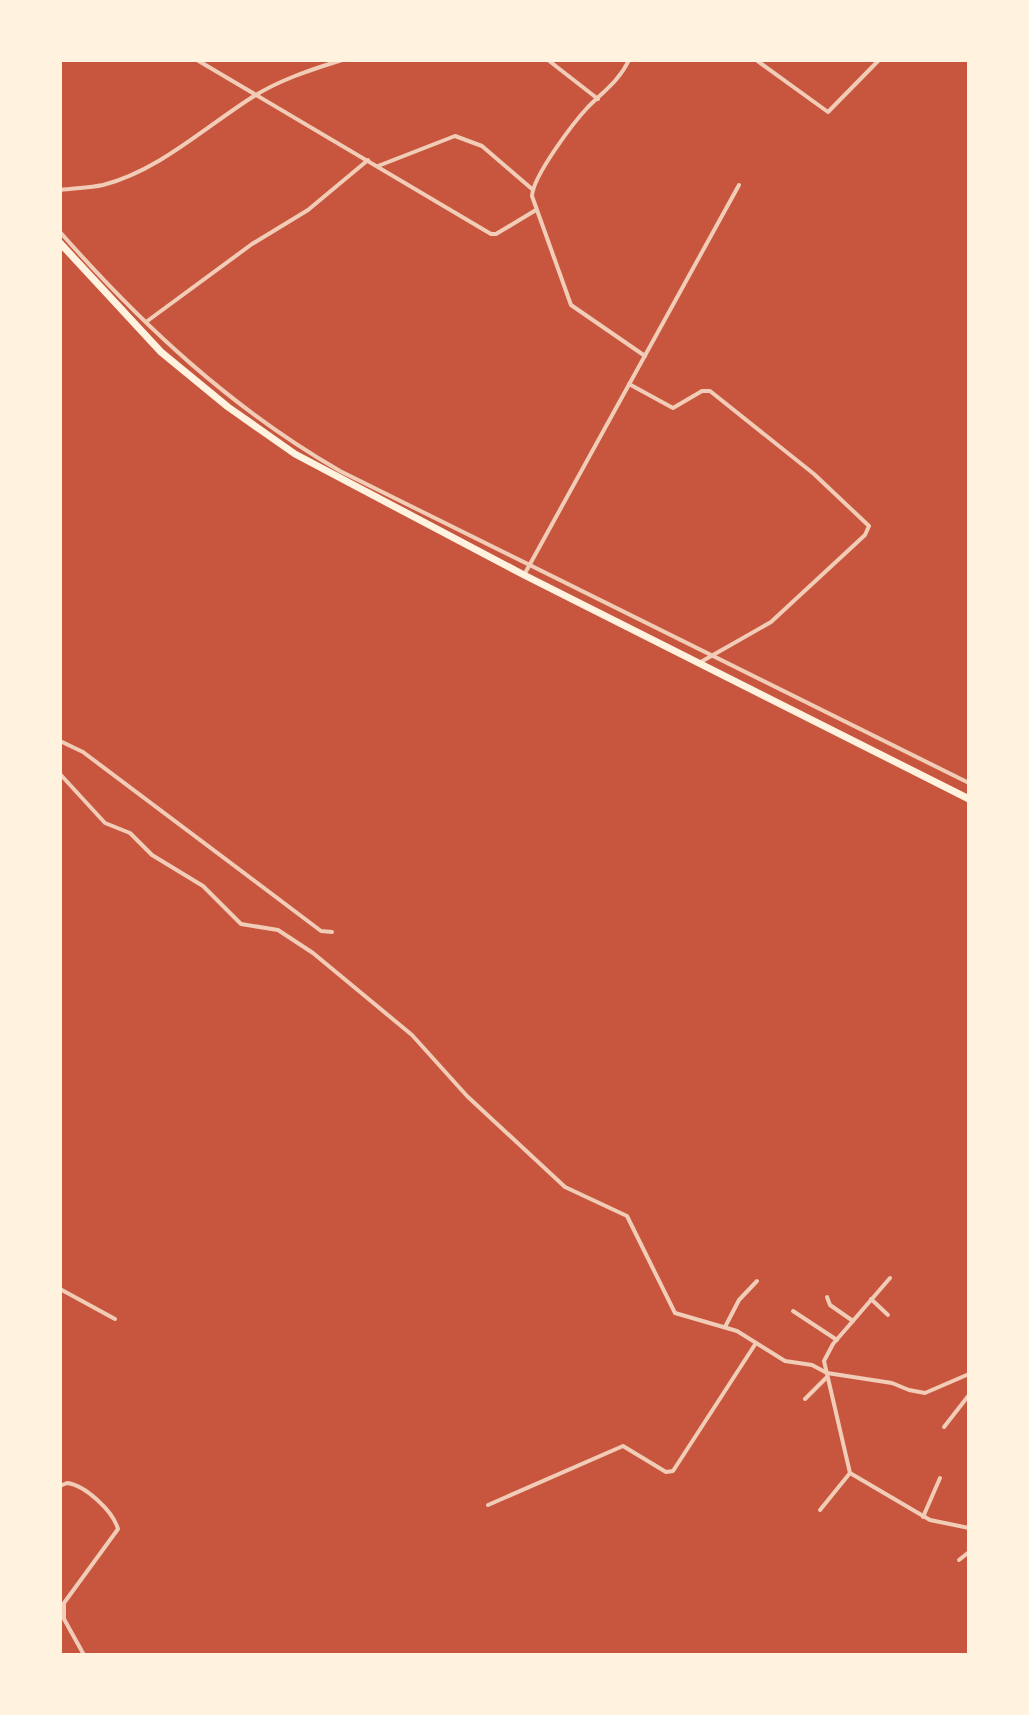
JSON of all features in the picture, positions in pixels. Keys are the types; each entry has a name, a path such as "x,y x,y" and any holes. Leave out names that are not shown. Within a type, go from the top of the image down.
{"highway":[{"path":"60,243 201,387 295,454 524,575 969,799"}],"street":[{"path":"197,60 491,234 536,210"},
{"path":"60,190 102,185 131,175 200,135 257,94 290,77 342,60"},
{"path":"548,60 598,99"},
{"path":"532,189 585,112 609,90 629,60"},
{"path":"756,60 828,112 879,60"},
{"path":"378,166 455,136 482,146 532,189 536,210 571,305 645,356"},
{"path":"142,325 242,251 308,210 368,160"},
{"path":"524,575 739,185"},
{"path":"60,232 142,325 213,384 298,446 530,565 968,781"},
{"path":"629,384 673,408 702,391 710,391 814,474 869,526 865,535 771,622 699,663"},
{"path":"60,741 83,752 321,931 332,932"},
{"path":"60,774 105,823 130,833 152,855 203,886 241,924 278,930 313,953 412,1035 467,1096 565,1187 627,1216 675,1313 725,1327 785,1361 812,1365 827,1375 856,1375 925,1393 969,1374"},
{"path":"890,1278 837,1340 824,1361 850,1473 923,1517 969,1528"},
{"path":"725,1327 739,1300 757,1281"},
{"path":"60,1289 115,1319"},
{"path":"827,1297 830,1305 853,1321"},
{"path":"871,1299 888,1315"},
{"path":"793,1311 837,1340"},
{"path":"488,1505 623,1446 636,1450 666,1472 673,1471 756,1343"},
{"path":"805,1399 827,1375"},
{"path":"944,1427 969,1395"},
{"path":"820,1510 850,1473"},
{"path":"923,1517 940,1478"},
{"path":"60,1486 67,1483 83,1488 116,1521 118,1529 64,1603 64,1619 84,1655"},
{"path":"959,1560 969,1552"}]}
